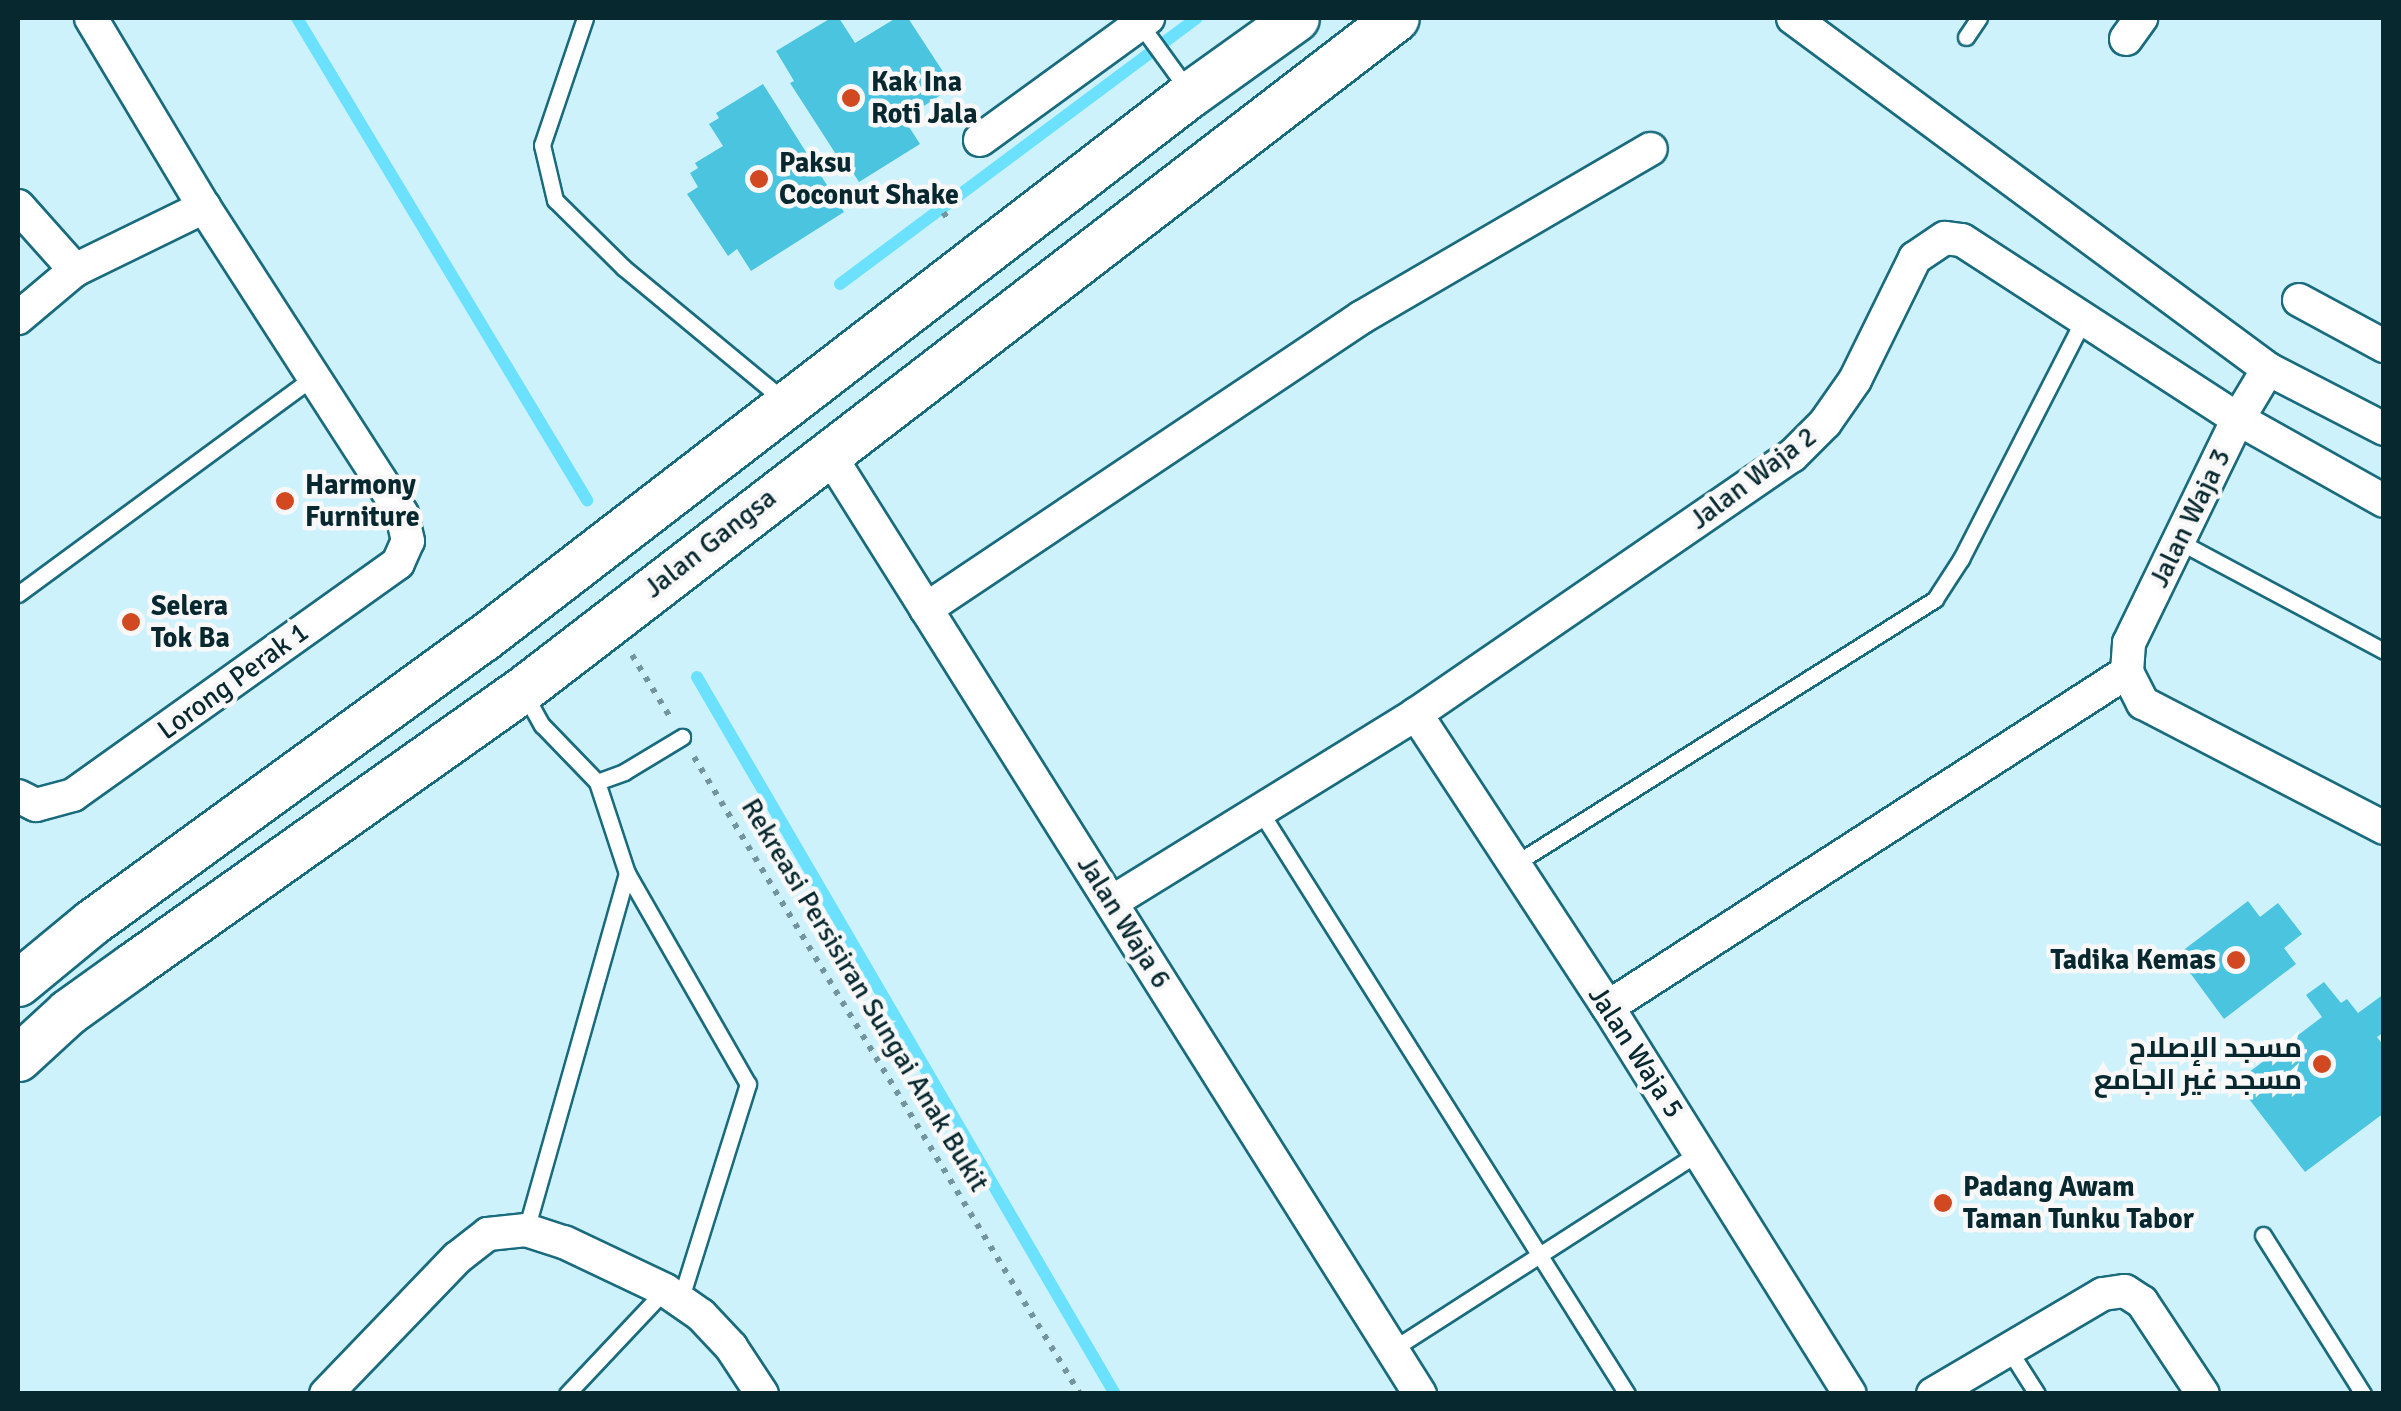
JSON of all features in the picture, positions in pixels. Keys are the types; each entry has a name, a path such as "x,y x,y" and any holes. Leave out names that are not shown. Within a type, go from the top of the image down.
{"main road":[{"path":"35,1030 23,968 482,639 789,405 1186,87 1296,18"},
{"name":"Jalan Gangsa","path":"35,1030 522,690 827,451 1396,18"}],"street":[{"path":"91,18 204,208 312,378"},
{"path":"1793,18 2268,369 2384,429"},
{"path":"980,140 1147,27"},
{"path":"926,608 1362,317 1651,149"},
{"path":"18,206 75,270"},
{"path":"18,318 75,270 204,208"},
{"name":"Jalan Waja 2","path":"1112,902 1416,714 1792,456 1825,423 1855,380 1915,258 1944,238 1962,240 2238,419 2384,501"},
{"path":"2300,300 2384,346"},
{"name":"Jalan Waja 3","path":"2127,672 2130,643 2238,419 2268,369"},
{"name":"Lorong Perak 1","path":"18,796 36,805 73,796 398,563 408,541 402,514 312,378"},
{"name":"Jalan Waja 6","path":"827,451 1420,1394"},
{"path":"1608,1007 2127,672 2143,703 2384,828"},
{"name":"Jalan Waja 5","path":"1416,714 1512,866 1608,1007 1850,1394"},
{"path":"326,1394 457,1258 488,1234 526,1230 564,1242 673,1296 730,1347 762,1394"},
{"path":"1934,1394 2103,1294 2125,1291 2142,1302 2203,1394"}],"lane":[{"path":"585,18 542,146 555,200 624,268 789,405"},
{"path":"1966,37 1979,18"},
{"path":"1147,27 1186,87"},
{"path":"1512,866 1935,599 1962,559 2084,319"},
{"path":"18,594 312,378"},
{"path":"2178,541 2384,651"},
{"path":"522,690 542,725 598,782 627,873 748,1084 673,1296 568,1394"},
{"path":"598,782 624,772 682,737"},
{"path":"1260,811 1626,1394"},
{"path":"526,1230 627,873"},
{"path":"1392,1349 1700,1152"},
{"path":"2262,1235 2364,1394"},
{"path":"2009,1350 2037,1394"}],"path":[{"path":"936,202 948,219"},
{"name":"Rekreasi Persisiran Sungai Anak Bukit","path":"611,621 1080,1394"}],"building":[{"path":"831,18 839,18 855,43 896,18 908,18 953,87 904,119 920,144 859,182 843,157 839,159 790,83 794,81 776,51"},
{"path":"763,84 844,212 751,271 737,249 728,256 687,194 698,187 690,173 698,168 695,163 723,146 709,124 719,118 716,113"},
{"name":"Tadika Kemas","path":"2248,901 2260,917 2278,903 2302,934 2284,948 2296,964 2224,1019 2177,955"},
{"name":"مسجد الإصلاح مسجد غير الجامع","path":"2324,982 2341,1003 2347,999 2358,1013 2384,994 2384,1032 2377,1037 2384,1046 2384,1113 2305,1172 2236,1082 2322,1017 2306,995"}],"waterway":[{"path":"297,18 587,500"},
{"path":"840,284 1197,18"},
{"path":"697,677 1115,1394"}],"place":[{"name":"Kak Ina Roti Jala","path":"851,98"},
{"name":"Paksu Coconut Shake","path":"759,179"},
{"name":"Harmony Furniture","path":"285,501"},
{"name":"Selera Tok Ba","path":"131,622"},
{"name":"Tadika Kemas","path":"2236,960"},
{"name":"مسجد الإصلاح مسجد غير الجامع","path":"2322,1064"},
{"name":"Padang Awam Taman Tunku Tabor","path":"1943,1203"}]}
